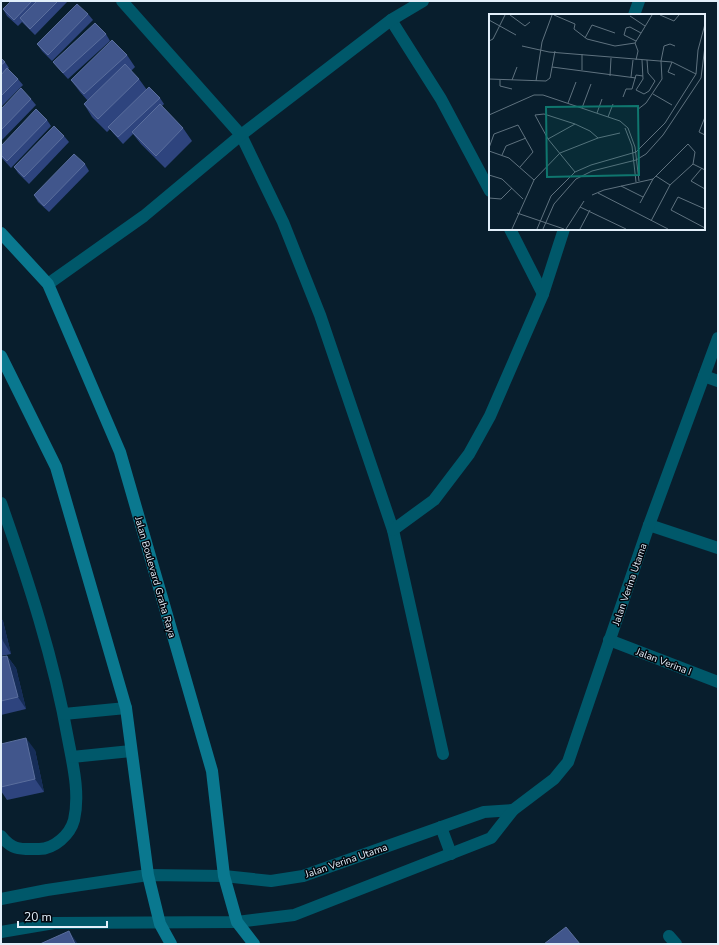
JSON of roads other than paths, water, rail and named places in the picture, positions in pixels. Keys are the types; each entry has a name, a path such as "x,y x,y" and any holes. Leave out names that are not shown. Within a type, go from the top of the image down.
{"main road":[{"name":"Jalan Boulevard Graha Raya","path":"1,232 48,284 120,452 212,771 224,876 237,922 254,944"},
{"path":"1,356 56,468 126,708 148,875 160,924 171,944"}],"street":[{"path":"122,1 241,135 283,222 320,315 394,530 443,754"},
{"path":"48,284 144,216 241,135 391,20 424,1"},
{"path":"634,14 639,1"},
{"path":"391,20 441,99 489,189"},
{"path":"511,230 543,294"},
{"path":"394,530 434,500 469,454 490,416 543,294 564,230"},
{"name":"Jalan Verina Utama","path":"1,932 54,923 160,924 237,922 294,915 491,838 513,810 554,779 568,762 649,525 718,338"},
{"path":"704,376 718,381"},
{"path":"1,503 31,589 64,714 72,757 76,792 74,821 62,840 42,849 20,849 11,847 1,836"},
{"path":"649,525 718,548"},
{"name":"Jalan Verina I","path":"609,640 718,682"},
{"path":"64,714 126,708"},
{"path":"72,757 131,751"},
{"name":"Jalan Verina Utama","path":"1,899 47,890 148,875 224,876 271,881 303,876 484,812 513,810"},
{"path":"442,827 451,854"}]}
